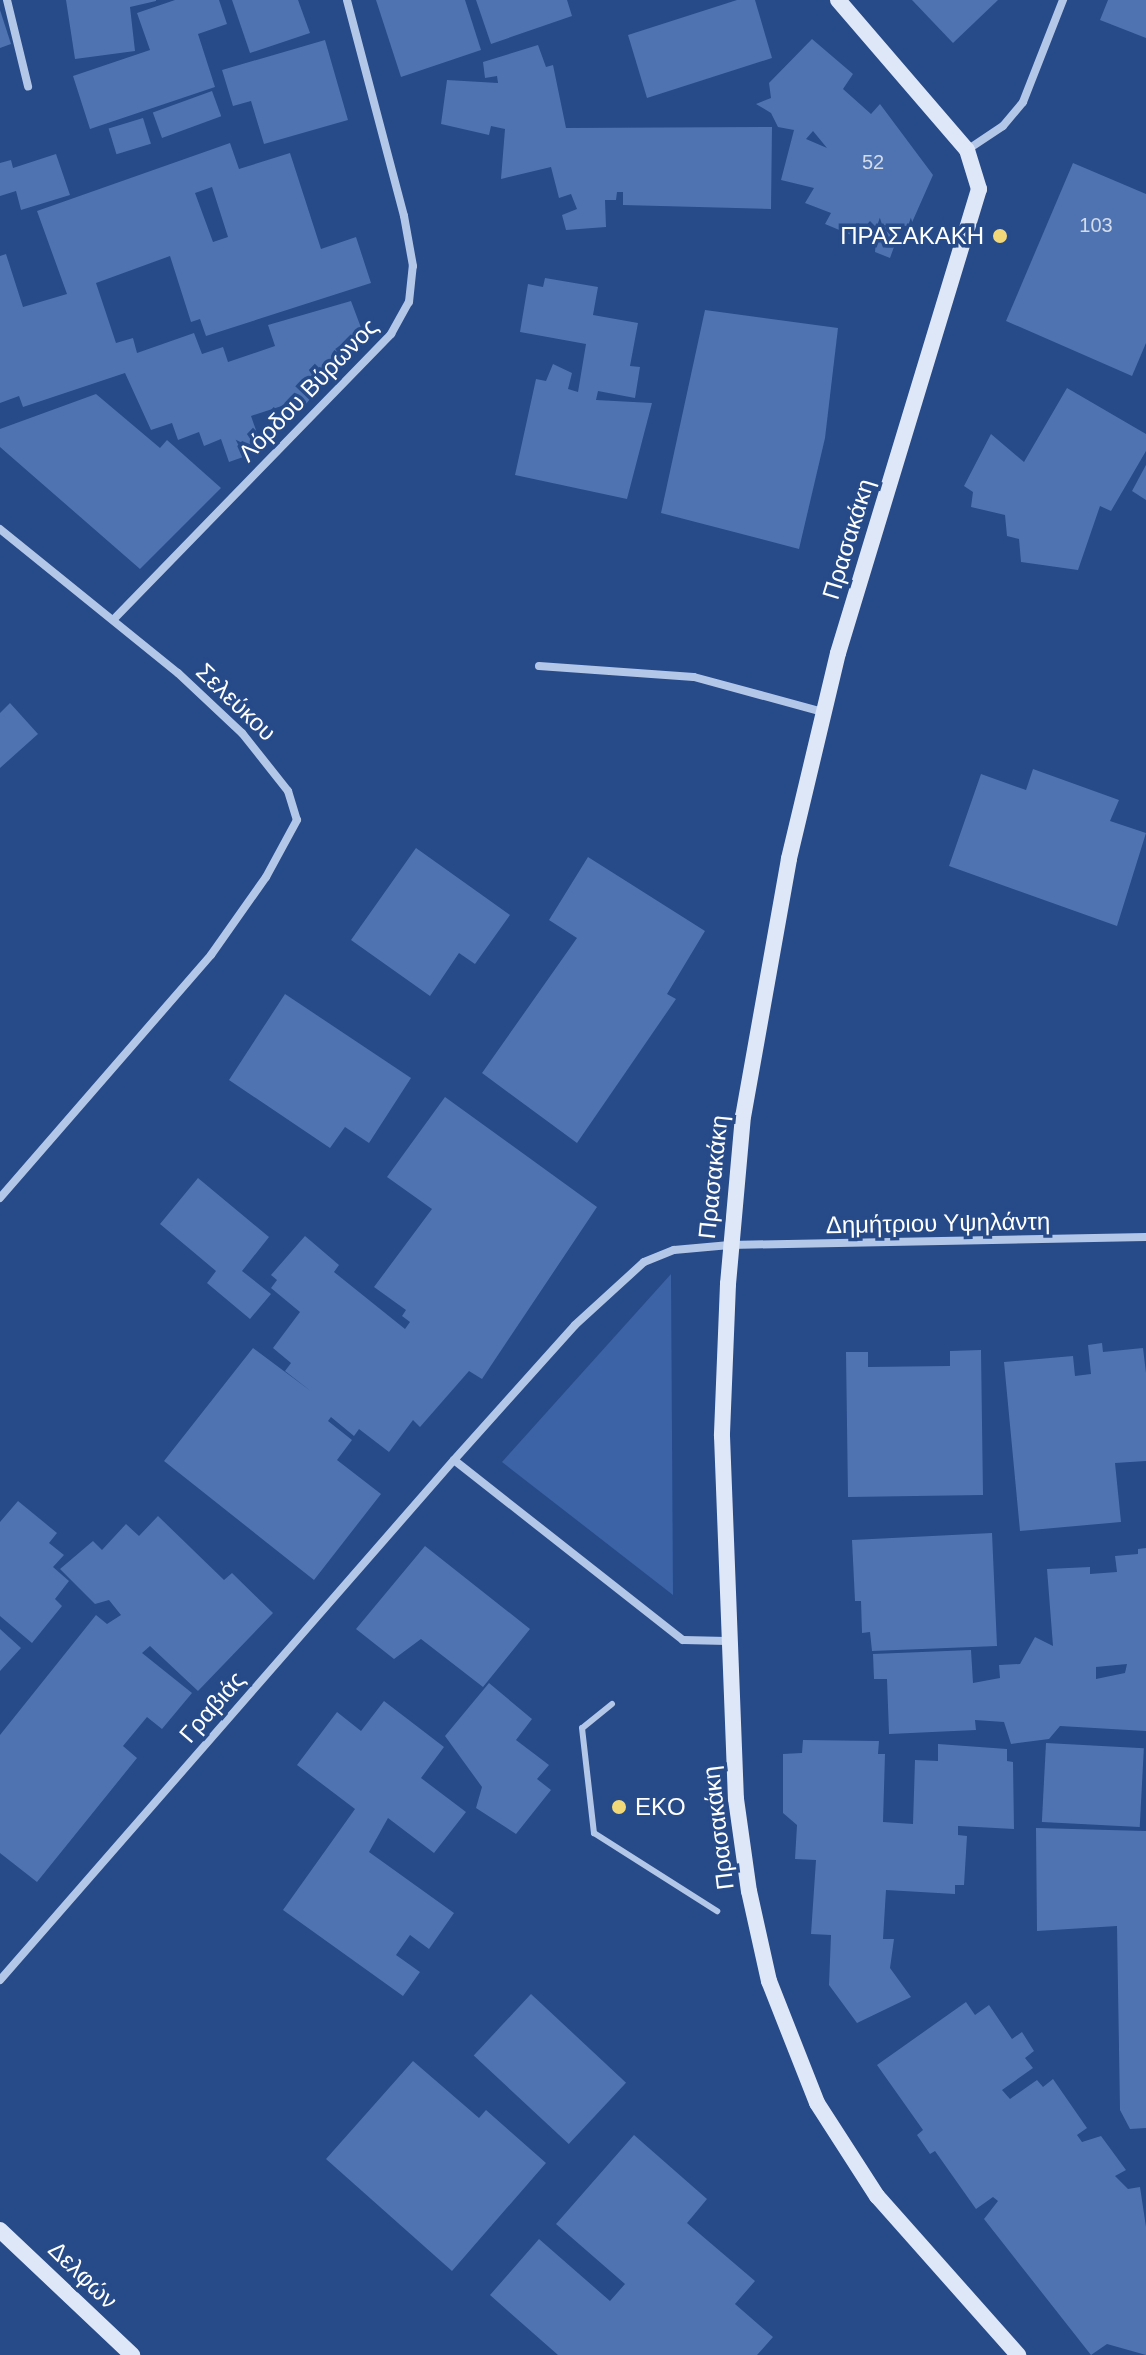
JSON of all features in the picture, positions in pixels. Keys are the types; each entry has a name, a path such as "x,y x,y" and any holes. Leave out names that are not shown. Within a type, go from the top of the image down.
{"street":[{"path":"7,0 28,86"},
{"name":"Λόρδου Βύρωνος","path":"113,620 391,334 409,302 413,266 404,216 347,0"},
{"name":"Πρασακάκη","path":"838,0 967,150 978,174 979,198 860,574 823,712 761,1004 730,1245 722,1436 727,1641 736,1799 749,1891 769,1981 798,2063 856,2170 1018,2355"},
{"path":"967,150 1003,126 1023,102 1063,0"},
{"name":"Σελεύκου","path":"0,529 113,620 242,733 277,774 296,811 282,850 211,955 0,1198"},
{"path":"539,666 694,677 823,712"},
{"name":"Δημήτριου Υψηλάντη","path":"730,1245 1146,1237"},
{"name":"Γραβιάς","path":"2,1974 575,1325 644,1262 674,1250 730,1245"},
{"path":"454,1460 683,1640 727,1641"},
{"name":"Δελφών","path":"0,2230 132,2355"}],"lane":[{"path":"612,1704 582,1728 594,1833 717,1911"}],"shaded area":[{"path":"671,1274 673,1595 502,1462"}],"building":[{"path":"66,0 156,1 130,7 135,51 75,59"},
{"path":"175,0 219,0 227,24 198,34 215,87 90,129 73,76 150,50 137,13"},
{"path":"232,0 298,0 310,33 250,53"},
{"path":"376,0 465,0 481,50 401,77"},
{"path":"476,0 567,0 572,16 491,44"},
{"path":"737,0 755,0 772,58 647,98 628,35"},
{"path":"912,0 998,0 953,43"},
{"path":"1108,0 1146,0 1146,38 1100,20"},
{"path":"0,10 11,44 0,48"},
{"path":"812,39 853,74 843,89 871,114 880,104 933,175 910,227 902,225 890,258 875,252 877,228 870,221 856,237 825,224 831,213 805,203 814,188 781,180 794,130 778,127 771,113 756,104 771,98 769,83","holes":["813,131 827,148 806,139"]},
{"path":"325,40 348,120 264,144 251,101 233,106 222,70"},
{"path":"538,45 546,67 553,65 566,128 772,127 771,209 623,205 623,192 617,192 616,200 605,200 606,227 566,230 562,215 577,209 571,194 559,198 551,167 501,179 505,129 491,126 489,135 441,124 447,80 498,83 497,76 485,78 483,62"},
{"path":"212,91 221,116 162,138 153,113"},
{"path":"143,118 151,144 116,154 109,129"},
{"path":"230,143 239,169 290,153 321,249 356,237 371,283 206,336 200,319 191,322 170,256 96,283 116,343 133,338 137,353 194,333 202,354 223,347 228,362 275,346 268,325 351,301 363,333 306,404 294,402 251,416 263,450 229,462 221,439 204,446 199,432 178,440 172,423 151,430 125,373 23,407 19,396 0,403 0,256 6,254 23,307 67,294 37,211","holes":["212,187 228,237 213,242 195,193"]},
{"path":"56,154 70,195 21,210 16,191 0,196 0,163 11,160 13,168"},
{"path":"1073,163 1146,194 1146,343 1132,376 1006,321"},
{"path":"545,278 598,287 593,315 638,323 630,366 640,367 635,398 598,391 596,400 652,403 627,499 515,475 536,379 546,381 553,364 572,373 568,389 578,392 586,344 520,332 528,284 543,287"},
{"path":"705,310 838,328 825,438 799,549 661,513"},
{"path":"1067,388 1146,434 1146,451 1111,511 1100,506 1078,570 1021,562 1019,539 1007,536 1005,515 971,507 973,492 964,486 991,434 1024,462"},
{"path":"96,394 160,448 167,440 221,488 140,569 0,447 0,429"},
{"path":"1146,465 1146,500 1132,491"},
{"path":"10,703 38,734 0,768 0,713"},
{"path":"1033,769 1119,800 1110,821 1146,833 1117,926 949,866 981,774 1026,790"},
{"path":"416,848 510,915 475,964 459,953 430,996 351,940"},
{"path":"588,857 705,931 667,994 676,999 577,1143 482,1073 577,938 549,920"},
{"path":"285,994 411,1078 369,1143 345,1127 330,1148 229,1080"},
{"path":"445,1097 597,1207 482,1379 469,1371 420,1427 413,1420 389,1452 359,1429 354,1436 331,1417 328,1421 352,1440 337,1460 381,1494 314,1580 164,1461 253,1348 312,1392 285,1371 291,1363 273,1348 300,1312 271,1288 277,1280 271,1275 305,1236 339,1265 334,1272 405,1329 410,1322 402,1316 406,1310 374,1287 432,1209 387,1177"},
{"path":"198,1178 269,1237 242,1271 271,1294 250,1319 207,1283 216,1271 160,1224"},
{"path":"1102,1343 1103,1352 1143,1348 1146,1373 1146,1461 1115,1463 1121,1522 1020,1531 1004,1362 1073,1356 1075,1376 1091,1374 1088,1345"},
{"path":"981,1350 983,1495 848,1497 846,1352 868,1352 868,1367 950,1366 950,1351"},
{"path":"18,1501 57,1533 49,1543 64,1555 53,1567 69,1581 55,1599 62,1606 32,1643 0,1616 0,1522"},
{"path":"158,1516 224,1580 232,1573 273,1613 198,1691 150,1646 142,1653 192,1693 162,1729 147,1717 123,1746 137,1758 37,1882 0,1853 0,1735 96,1615 107,1624 121,1615 109,1600 95,1604 60,1569 93,1541 102,1550 126,1524 139,1536"},
{"path":"992,1533 997,1646 872,1651 870,1632 862,1633 861,1601 855,1601 852,1540"},
{"path":"425,1546 530,1629 483,1687 421,1639 394,1659 356,1629"},
{"path":"1146,1548 1146,1731 1060,1726 1049,1739 1011,1744 1004,1722 975,1720 976,1730 889,1734 887,1679 874,1679 873,1654 971,1650 973,1683 1000,1678 999,1665 1020,1664 1035,1637 1053,1646 1047,1569 1090,1567 1090,1574 1117,1572 1115,1556 1138,1554 1138,1549","holes":["1127,1664 1125,1673 1096,1679 1096,1667"]},
{"path":"0,1629 21,1648 0,1671"},
{"path":"489,1683 532,1719 516,1740 549,1765 537,1779 551,1790 516,1834 476,1808 482,1787 445,1736"},
{"path":"384,1701 444,1747 421,1778 466,1812 434,1853 388,1818 369,1852 454,1913 429,1949 410,1935 396,1955 420,1972 403,1996 283,1910 355,1809 297,1765 337,1712 361,1731"},
{"path":"803,1740 879,1741 878,1754 885,1754 883,1822 913,1824 915,1760 938,1761 938,1744 1007,1749 1007,1761 1013,1762 1014,1829 958,1826 958,1835 967,1836 964,1885 955,1885 955,1894 886,1890 883,1939 894,1939 890,1968 911,1997 857,2023 829,1985 831,1935 811,1934 816,1860 795,1859 797,1825 783,1813 783,1754 802,1753"},
{"path":"1046,1743 1144,1748 1140,1827 1042,1822"},
{"path":"1036,1828 1146,1831 1146,2128 1130,2129 1120,2110 1117,1926 1037,1931"},
{"path":"531,1994 626,2083 569,2144 474,2055"},
{"path":"966,2002 975,2015 989,2005 1012,2039 1022,2032 1034,2051 1025,2058 1033,2068 1002,2090 1010,2099 1037,2080 1043,2087 1053,2079 1087,2128 1077,2135 1082,2142 1101,2136 1126,2170 1115,2176 1128,2189 1140,2187 1146,2227 1146,2355 1107,2344 1091,2355 984,2219 998,2201 993,2197 976,2209 935,2151 930,2154 917,2135 923,2130 877,2065"},
{"path":"413,2061 479,2118 486,2110 546,2163 452,2271 326,2159"},
{"path":"634,2135 707,2199 687,2223 755,2281 735,2304 773,2337 757,2355 558,2355 490,2295 539,2239 610,2301 625,2284 556,2224"}],"place":[{"name":"ΠΡΑΣΑΚΑΚΗ","path":"1000,236"},
{"name":"EKO","path":"619,1807"}]}
